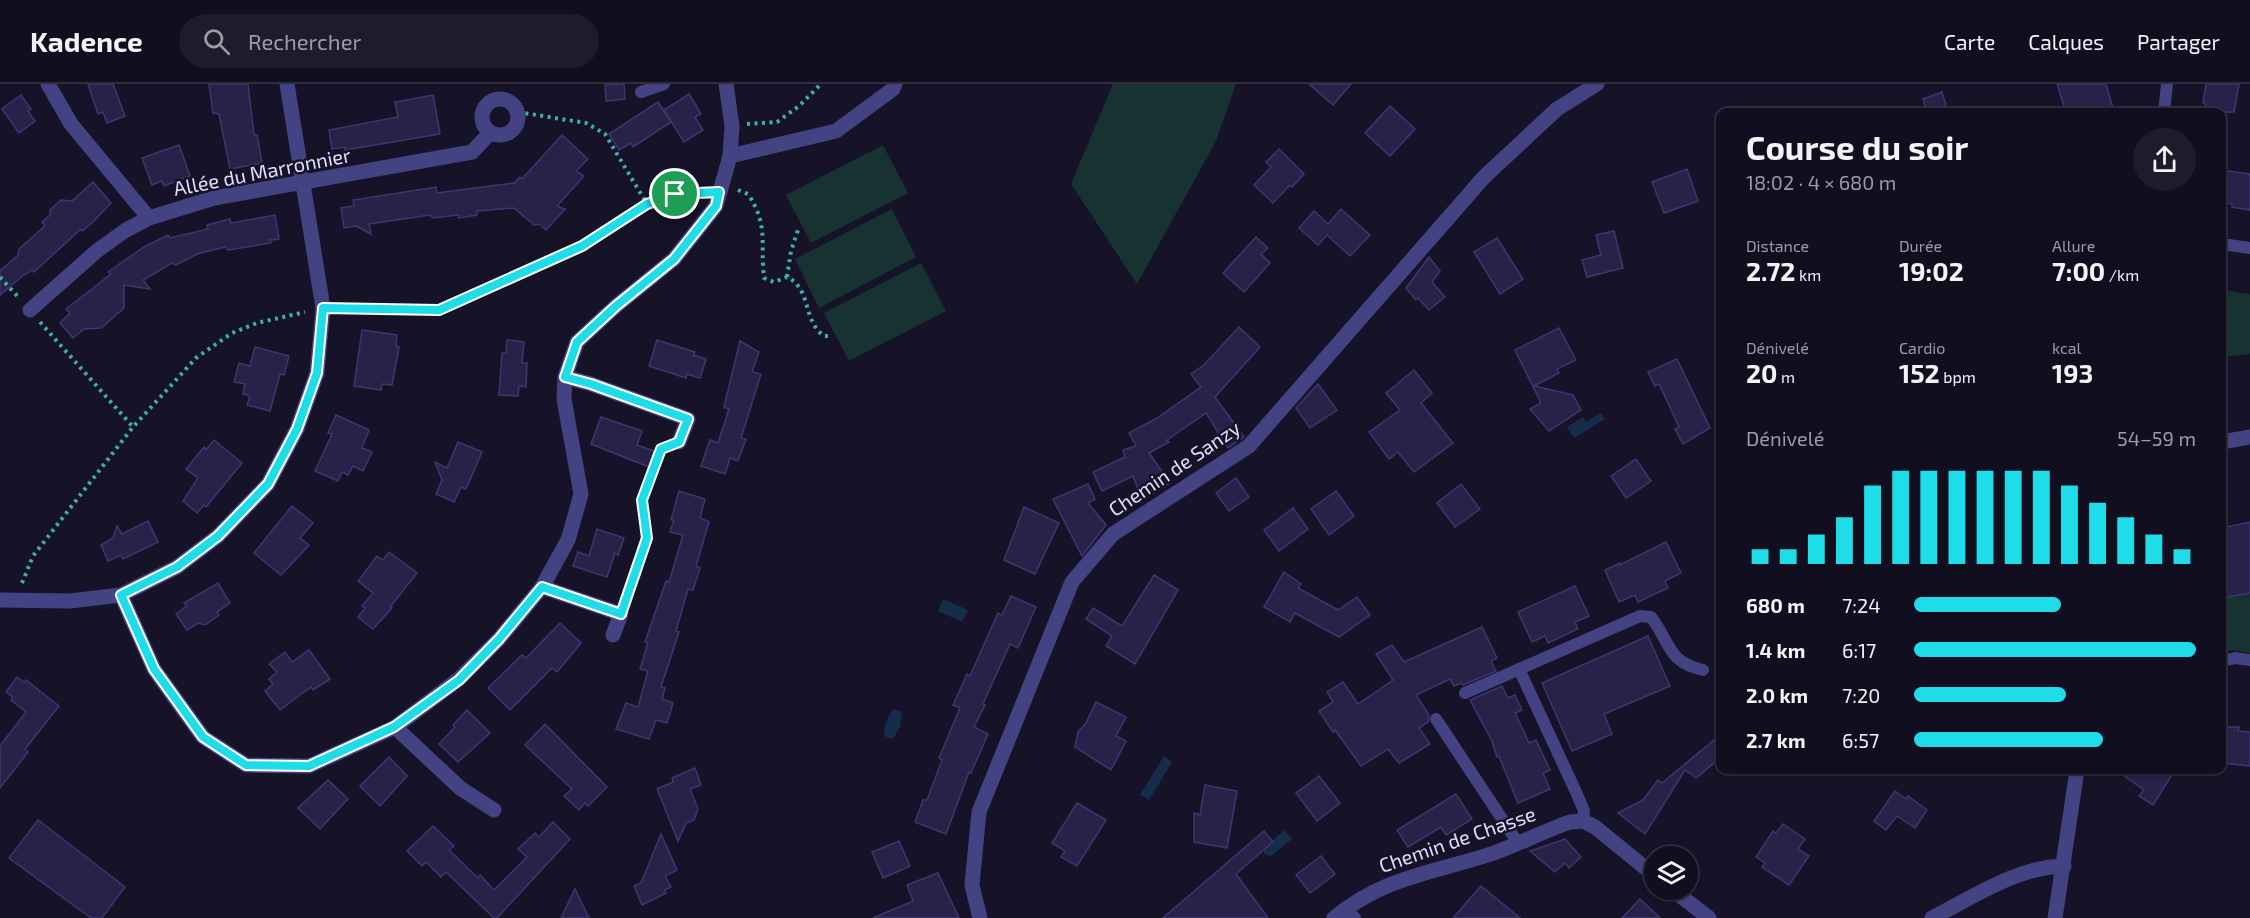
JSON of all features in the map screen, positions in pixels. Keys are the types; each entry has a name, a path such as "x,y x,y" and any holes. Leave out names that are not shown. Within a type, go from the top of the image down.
{"street":[{"path":"48,84 71,123 149,218"},
{"path":"8,600 70,601 121,595 177,567 218,536 268,484 297,429 317,373 323,308 305,183 287,84"},
{"path":"121,595 154,669 203,737 246,765 309,766 394,727 459,680 499,639 542,587 568,540 581,494 564,399 565,377 577,342 616,306 674,259 716,206 730,156 732,126 726,84"},
{"path":"730,156 836,131 893,89 895,84"},
{"name":"Chemin de Sanzy","path":"980,918 972,885 979,812 1072,582 1113,534 1249,446 1484,177 1557,109 1597,84"},
{"path":"495,98 510,100 518,112 516,127 504,135 490,133 481,121 484,106 495,98"},
{"name":"Allée du Marronnier","path":"30,310 98,250 126,230 149,218 214,198 472,152 490,133"},
{"path":"565,377 688,419 679,442"},
{"path":"2226,441 2250,437"},
{"path":"542,587 621,614 613,635"},
{"path":"394,727 460,788 494,810"},
{"path":"2055,918 2076,774"},
{"path":"1583,821 1595,827 1644,867"},
{"name":"Chemin de Chasse","path":"1344,915 1380,888 1410,876 1494,853 1570,822 1583,821"},
{"path":"1932,918 2025,872 2045,867 2064,866"},
{"path":"1686,900 1709,918"}],"lane":[{"path":"641,92 664,84"},
{"path":"2164,108 2167,84"},
{"path":"2226,245 2250,248"},
{"path":"1465,693 1640,616 1651,617 1660,628 1670,649 1685,666 1703,670"},
{"path":"2226,660 2235,658 2250,660"},
{"path":"1519,669 1576,792 1584,811 1583,821"},
{"path":"1436,719 1518,843"}],"path":[{"path":"732,126 777,122 799,106 822,84"},
{"path":"518,112 586,123 605,134 647,204"},
{"path":"8,600 33,556 133,427 196,358 232,333 257,322 323,308 439,310 582,246 647,204 675,194 737,190 748,194 760,215 764,234 761,241 764,278 774,282 787,277"},
{"path":"787,277 790,251 800,227"},
{"path":"0,277 133,427"},
{"path":"787,277 802,290 814,329 824,336 830,336"},
{"path":"802,290 806,286"},
{"path":"621,614 647,538 642,500 661,449 679,442"}],"green space":[{"path":"1113,84 1236,84 1216,141 1137,284 1071,184"},
{"path":"883,145 908,193 811,243 786,195"},
{"path":"892,209 916,257 819,308 795,259"},
{"path":"921,263 946,311 849,361 824,313"},
{"path":"2226,291 2250,294 2250,354 2226,357"},
{"path":"2250,593 2250,653 2233,650 2226,652 2226,597"}],"water":[{"path":"1601,413 1605,419 1574,438 1567,427 1583,417 1586,422"},
{"path":"943,599 968,610 962,622 938,611"},
{"path":"894,709 902,712 900,727 893,739 884,736 886,722"},
{"path":"1164,756 1172,762 1149,800 1140,795"},
{"path":"1285,830 1292,839 1271,856 1264,854 1264,848"}],"building":[{"path":"88,84 113,84 125,116 107,123 103,112 98,114"},
{"path":"209,84 248,84 254,135 257,135 262,163 230,169 219,114 213,113"},
{"path":"624,84 625,99 606,101 605,85"},
{"path":"1309,84 1351,84 1333,105"},
{"path":"2057,84 2106,84 2113,108 2065,108"},
{"path":"2206,84 2239,84 2234,112 2226,112 2226,108 2206,108 2206,104 2203,103"},
{"path":"1942,92 1947,108 1926,108 1923,99"},
{"path":"689,94 701,114 695,117 703,130 684,142 664,110"},
{"path":"21,95 31,109 28,111 35,121 19,133 2,109"},
{"path":"433,95 440,134 345,150 345,147 332,149 329,130 398,117 395,102"},
{"path":"658,102 671,122 633,147 631,143 619,150 609,134"},
{"path":"1390,106 1415,129 1390,156 1365,133"},
{"path":"562,135 588,159 576,171 584,176 557,206 565,209 546,230 539,224 534,225 514,208 477,211 477,215 459,218 458,215 433,218 430,215 369,224 371,234 356,226 344,228 341,208 354,206 353,200 436,187 437,193 514,183 520,177 522,179"},
{"path":"179,145 190,176 164,186 162,181 152,185 142,158"},
{"path":"1279,149 1304,174 1273,203 1254,185 1271,167 1266,162"},
{"path":"1687,169 1698,201 1664,213 1652,182"},
{"path":"2228,171 2250,174 2250,210 2232,207 2232,204 2226,203"},
{"path":"93,182 111,203 94,221 82,231 81,229 34,272 32,270 20,278 0,295 0,271 18,255 19,249 45,226 42,222 50,215 50,210 61,200 72,201"},
{"path":"1341,209 1370,235 1350,256 1327,235 1318,245 1299,228 1314,211 1328,224"},
{"path":"275,215 279,239 270,240 271,243 228,250 225,247 197,254 176,265 172,263 143,280 150,289 124,285 124,308 101,328 84,329 73,338 60,323 70,313 66,309 111,274 108,272 144,247 168,235 170,238 208,229 207,225 230,219 231,223"},
{"path":"1614,231 1623,268 1587,277 1582,260 1601,255 1596,235"},
{"path":"1256,237 1268,248 1261,254 1270,263 1244,292 1223,273"},
{"path":"1497,238 1523,279 1500,294 1474,252"},
{"path":"1429,257 1440,271 1432,282 1445,297 1429,310 1406,288"},
{"path":"1239,327 1260,347 1215,397 1244,437 1228,448 1206,413 1167,440 1169,442 1149,453 1170,483 1142,500 1133,476 1102,491 1093,472 1125,457 1123,450 1136,446 1129,433 1157,418 1201,387 1191,374 1204,365"},
{"path":"1559,328 1576,360 1557,369 1559,373 1534,386 1573,395 1581,410 1549,431 1530,409 1541,403 1515,350"},
{"path":"362,330 397,335 396,346 399,347 392,385 382,384 381,390 354,386"},
{"path":"507,340 524,342 522,363 527,363 526,387 519,386 518,396 499,395 502,353 506,353"},
{"path":"657,340 695,352 693,355 706,359 700,378 687,374 686,378 649,366"},
{"path":"740,341 759,352 752,372 761,374 741,438 746,439 738,461 730,458 725,474 701,466 710,440 718,443 729,409 724,407"},
{"path":"255,347 289,356 284,375 280,374 270,411 247,405 250,396 243,394 245,384 234,382 239,363 250,366"},
{"path":"1677,359 1710,428 1683,444 1675,429 1679,427 1659,384 1655,386 1648,372"},
{"path":"1414,370 1432,393 1421,403 1453,443 1414,472 1398,452 1389,459 1369,432 1400,410 1386,393"},
{"path":"1318,384 1337,410 1310,428 1296,408"},
{"path":"336,415 369,430 362,448 372,452 363,471 353,466 348,475 342,472 338,481 315,471 332,434 328,433"},
{"path":"601,417 642,431 637,445 654,451 649,467 591,444"},
{"path":"214,440 242,463 206,507 204,505 197,513 183,501 198,478 186,469 204,447 206,450"},
{"path":"458,442 482,452 466,489 461,487 454,502 436,494 442,480 435,462 447,468"},
{"path":"1636,459 1651,481 1626,498 1611,476"},
{"path":"1236,478 1249,497 1229,511 1216,493"},
{"path":"1088,484 1095,499 1088,503 1106,525 1082,556 1053,499"},
{"path":"1461,484 1480,509 1455,527 1437,503"},
{"path":"679,491 705,499 700,518 709,522 696,566 700,568 693,590 688,589 676,631 679,632 661,687 665,688 662,699 673,703 667,723 656,720 649,739 616,729 626,703 638,707 648,671 640,669 648,643 645,642 666,581 669,582 683,535 670,532"},
{"path":"1336,491 1354,516 1329,535 1311,509"},
{"path":"292,506 313,523 300,538 309,545 281,575 254,553"},
{"path":"1024,507 1059,523 1035,574 1004,560"},
{"path":"1293,508 1308,529 1279,551 1264,530"},
{"path":"148,521 158,542 123,559 121,555 108,561 101,545 113,538 117,526 122,534"},
{"path":"2250,522 2250,593 2226,597 2226,527"},
{"path":"597,529 624,538 618,555 615,553 607,577 573,566 578,552 589,556"},
{"path":"1666,542 1681,573 1665,581 1668,588 1638,602 1635,595 1619,602 1605,570"},
{"path":"389,552 417,573 390,607 392,608 373,629 358,617 365,608 362,606 373,593 358,581 377,556 383,560"},
{"path":"1284,572 1301,584 1298,588 1338,610 1357,597 1370,615 1339,637 1295,613 1290,622 1264,607"},
{"path":"1154,575 1178,590 1135,664 1106,646 1112,636 1086,619 1093,608 1122,626"},
{"path":"218,583 230,603 217,612 219,615 205,625 198,623 187,630 176,614 187,606 184,603"},
{"path":"1575,586 1589,616 1575,622 1578,629 1548,643 1545,636 1532,642 1518,612"},
{"path":"1011,596 1036,607 1018,648 1010,644 983,704 985,705 974,727 988,734 971,773 969,772 946,834 915,822 923,800 927,800 942,760 939,758 960,708 953,705 967,674 970,676 998,613 1002,615"},
{"path":"560,623 581,643 557,672 552,668 510,710 488,688 522,655 526,658"},
{"path":"1482,627 1497,658 1491,661 1496,671 1463,685 1462,683 1454,686 1450,679 1416,695 1429,715 1428,722 1419,728 1430,744 1399,763 1388,749 1361,766 1319,711 1333,702 1327,692 1343,682 1358,704 1393,680 1376,654 1392,645 1404,662"},
{"path":"1648,636 1670,686 1604,714 1612,734 1572,751 1542,683"},
{"path":"309,650 330,679 313,690 311,687 280,710 265,691 273,684 269,679 277,672 269,664 285,652 292,662"},
{"path":"17,677 24,682 26,680 59,706 25,749 28,752 0,788 0,746 26,712 11,700 13,697 6,692"},
{"path":"1502,686 1508,698 1515,695 1522,710 1515,713 1529,743 1536,740 1550,770 1543,773 1550,789 1518,803 1499,756 1497,757 1492,741 1470,700"},
{"path":"1096,702 1126,717 1116,736 1126,741 1111,770 1075,747 1078,732 1086,723"},
{"path":"467,710 490,733 458,762 439,744"},
{"path":"545,724 607,787 588,806 585,803 579,810 564,796 572,789 525,745"},
{"path":"2226,727 2239,727 2238,731 2250,732 2250,766 2226,763"},
{"path":"1716,738 1716,761 1696,778 1685,770 1645,834 1618,813 1643,800 1658,780 1662,783"},
{"path":"389,757 407,776 380,806 360,786"},
{"path":"695,768 701,785 690,789 698,809 694,820 686,823 678,841 657,789 673,782 672,778"},
{"path":"2122,774 2172,774 2153,805 2139,796 2144,790"},
{"path":"1319,776 1340,803 1317,821 1296,793"},
{"path":"328,780 348,799 320,829 298,808"},
{"path":"1205,785 1237,791 1227,848 1194,842 1194,813 1200,815"},
{"path":"1895,791 1906,799 1908,796 1927,810 1915,828 1897,816 1886,830 1874,821"},
{"path":"1456,794 1472,819 1446,835 1441,827 1408,847 1397,830"},
{"path":"1077,803 1106,820 1077,866 1061,857 1065,851 1052,843"},
{"path":"38,820 125,887 102,918 91,918 9,858"},
{"path":"553,822 570,839 497,918 494,918 446,872 441,877 426,862 422,866 407,851 433,826 454,846 449,850 478,878 480,875 494,890 527,857 518,849 535,833 539,837"},
{"path":"1783,824 1805,839 1798,849 1809,856 1789,885 1762,867 1765,863 1756,857 1773,831 1776,833"},
{"path":"1264,831 1273,842 1236,874 1268,918 1163,918"},
{"path":"661,834 677,870 665,876 671,887 665,890 666,893 642,905 634,886 641,883"},
{"path":"1565,839 1581,857 1569,868 1565,863 1555,872 1530,851"},
{"path":"899,841 910,866 883,878 872,852"},
{"path":"1321,856 1335,874 1310,893 1296,875"},
{"path":"938,873 959,918 873,918 913,901 907,885"},
{"path":"1481,886 1520,918 1453,918"},
{"path":"575,889 589,918 561,918"},
{"path":"1640,899 1660,918 1622,918"}],"route":[{"path":"719,192 716,206 674,259 616,306 577,342 565,377 688,419 679,442 661,449 642,500 647,538 621,614 542,587 499,639 459,680 394,727 309,766 246,765 203,737 154,669 121,595 177,567 218,536 268,484 297,429 317,373 323,308 439,310 582,246 647,204 675,194 719,192"}]}
